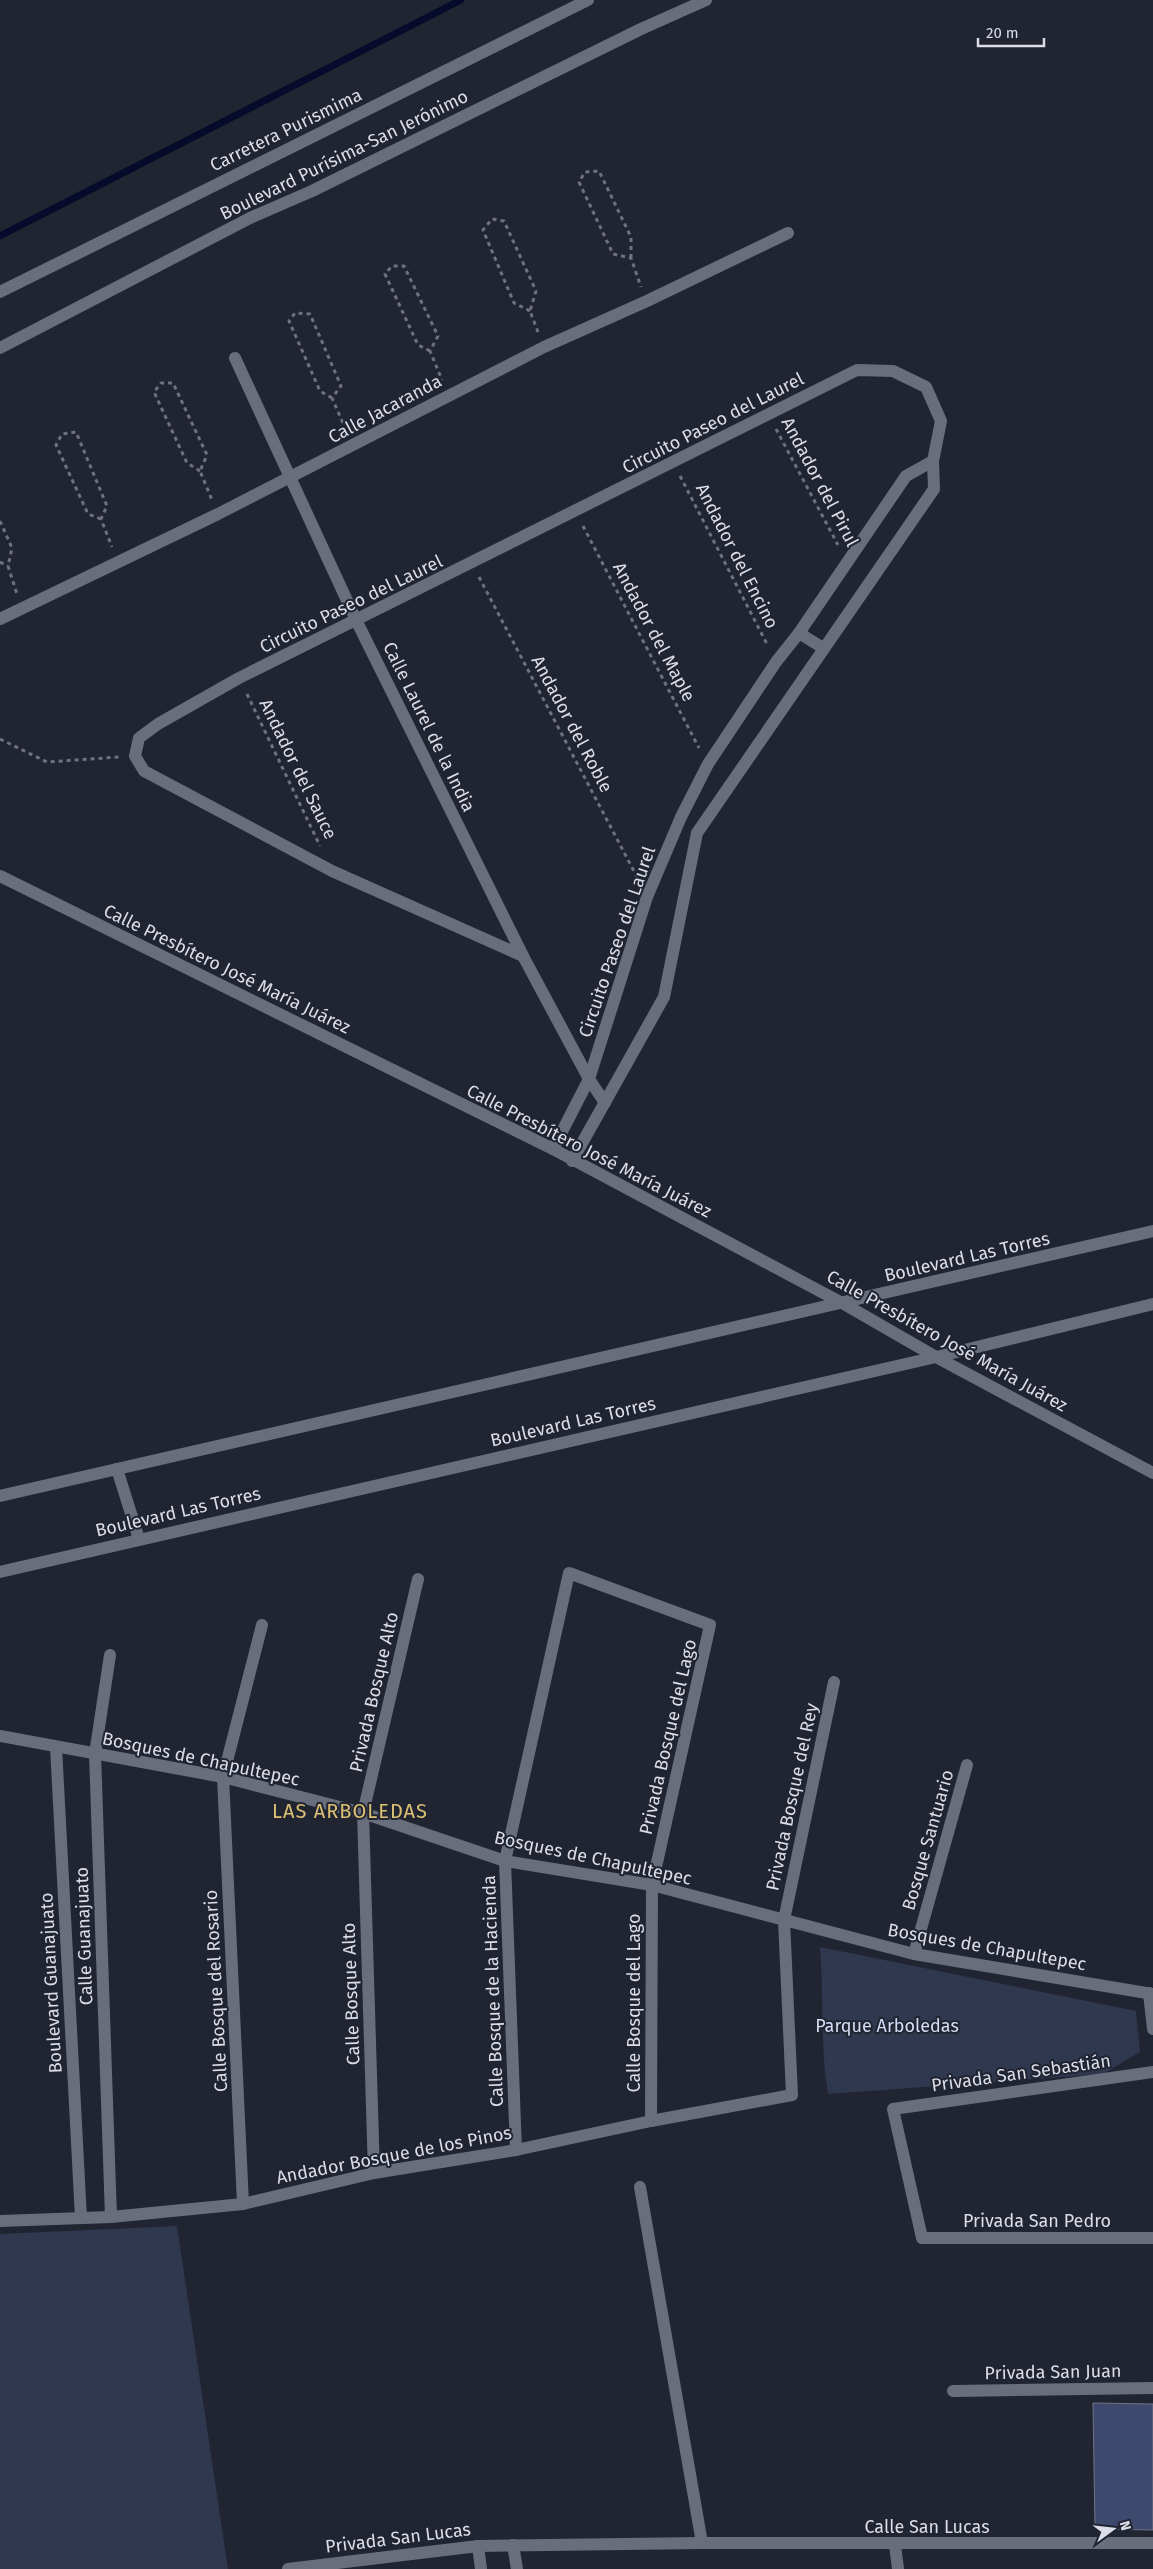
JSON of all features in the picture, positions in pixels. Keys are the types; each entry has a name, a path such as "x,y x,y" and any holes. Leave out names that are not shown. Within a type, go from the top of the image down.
{"street":[{"name":"Carretera Purismima","path":"0,292 588,0"},
{"name":"Boulevard Purísima-San Jerónimo","path":"0,348 250,218 312,191 641,28 706,0"},
{"name":"Calle Jacaranda","path":"0,619 292,477 448,394 788,233"},
{"name":"Calle Laurel de la India","path":"235,358 292,477 356,620 523,956 589,1079 605,1104"},
{"name":"Circuito Paseo del Laurel","path":"135,756 139,738 239,678 769,416 857,370 893,371 926,387 941,421 933,461 934,489 697,832 664,997 572,1161"},
{"name":"Circuito Paseo del Laurel","path":"553,1149 589,1079 647,897 681,817 708,764 776,662 799,633 906,476 933,461"},
{"path":"799,633 823,648"},
{"path":"135,756 144,771 332,871 523,956"},
{"path":"681,817 697,832"},
{"name":"Calle Presbítero José María Juárez","path":"0,876 553,1149 572,1161 870,1318 936,1357 1153,1474"},
{"name":"Boulevard Las Torres","path":"0,1496 1153,1232"},
{"name":"Boulevard Las Torres","path":"0,1572 936,1357 1153,1304"},
{"path":"117,1469 139,1539"},
{"name":"Calle Bosque de la Hacienda","path":"516,2150 505,1861 568,1573 710,1625"},
{"name":"Privada Bosque Alto","path":"363,1813 418,1578"},
{"name":"Calle Bosque del Rosario","path":"243,2204 223,1777 262,1624"},
{"name":"Privada Bosque del Lago","path":"652,1885 710,1625"},
{"name":"Calle Guanajuato","path":"110,1655 95,1754 112,2217"},
{"name":"Privada Bosque del Rey","path":"792,2095 784,1920 834,1682"},
{"name":"Bosques de Chapultepec","path":"0,1736 223,1777 363,1813 505,1861 652,1885 914,1954 1151,1994"},
{"name":"Boulevard Guanajuato","path":"56,1747 81,2218"},
{"name":"Bosque Santuario","path":"914,1954 967,1765"},
{"name":"Calle Bosque Alto","path":"363,1813 374,2173"},
{"name":"Calle Bosque del Lago","path":"651,2121 652,1885"},
{"path":"1151,1994 1153,2029"},
{"name":"Privada San Sebastián","path":"922,2238 893,2108 1153,2072"},
{"name":"Andador Bosque de los Pinos","path":"0,2221 112,2217 243,2204 374,2173 516,2150 651,2121 792,2095"},
{"path":"640,2187 702,2543"},
{"name":"Privada San Pedro","path":"922,2238 1153,2238"},
{"name":"Privada San Juan","path":"953,2391 1153,2388"},
{"name":"Calle San Lucas","path":"513,2545 702,2543 895,2545 1153,2542"},
{"path":"513,2545 517,2569"},
{"name":"Privada San Lucas","path":"288,2569 478,2546 513,2545"},
{"path":"895,2545 898,2569"},
{"path":"478,2546 481,2569"}],"path":[{"path":"631,258 613,254 579,182 584,172 599,172 630,237 631,258 647,301"},
{"path":"530,312 536,291 504,220 492,219 483,230 514,302 530,312 544,347"},
{"path":"430,351 438,336 404,266 392,266 385,274 418,345 430,351 448,394"},
{"path":"332,398 341,386 310,314 295,313 289,321 320,391 332,398 353,446"},
{"path":"200,471 207,455 173,383 161,383 154,392 187,462 200,471 218,514"},
{"name":"Andador del Pirul","path":"769,416 847,561"},
{"path":"101,519 108,506 76,432 62,434 56,445 88,514 101,519 118,562"},
{"name":"Andador del Encino","path":"673,463 776,662"},
{"name":"Andador del Maple","path":"576,512 708,764"},
{"path":"0,521 12,548 8,566 22,609"},
{"path":"0,562 8,566"},
{"name":"Andador del Roble","path":"472,564 647,897"},
{"name":"Andador del Sauce","path":"239,678 332,871"},
{"path":"0,739 47,762 135,756"}],"green space":[{"name":"Parque Arboledas","path":"820,1947 1136,2011 1140,2052 1103,2074 828,2094 824,2058"},
{"path":"177,2226 228,2569 0,2569 0,2234"}],"building":[{"path":"1093,2403 1153,2404 1153,2530 1095,2529"}],"waterway":[{"path":"0,236 461,0"}],"district":[{"name":"LAS ARBOLEDAS","path":"350,1811"}]}
